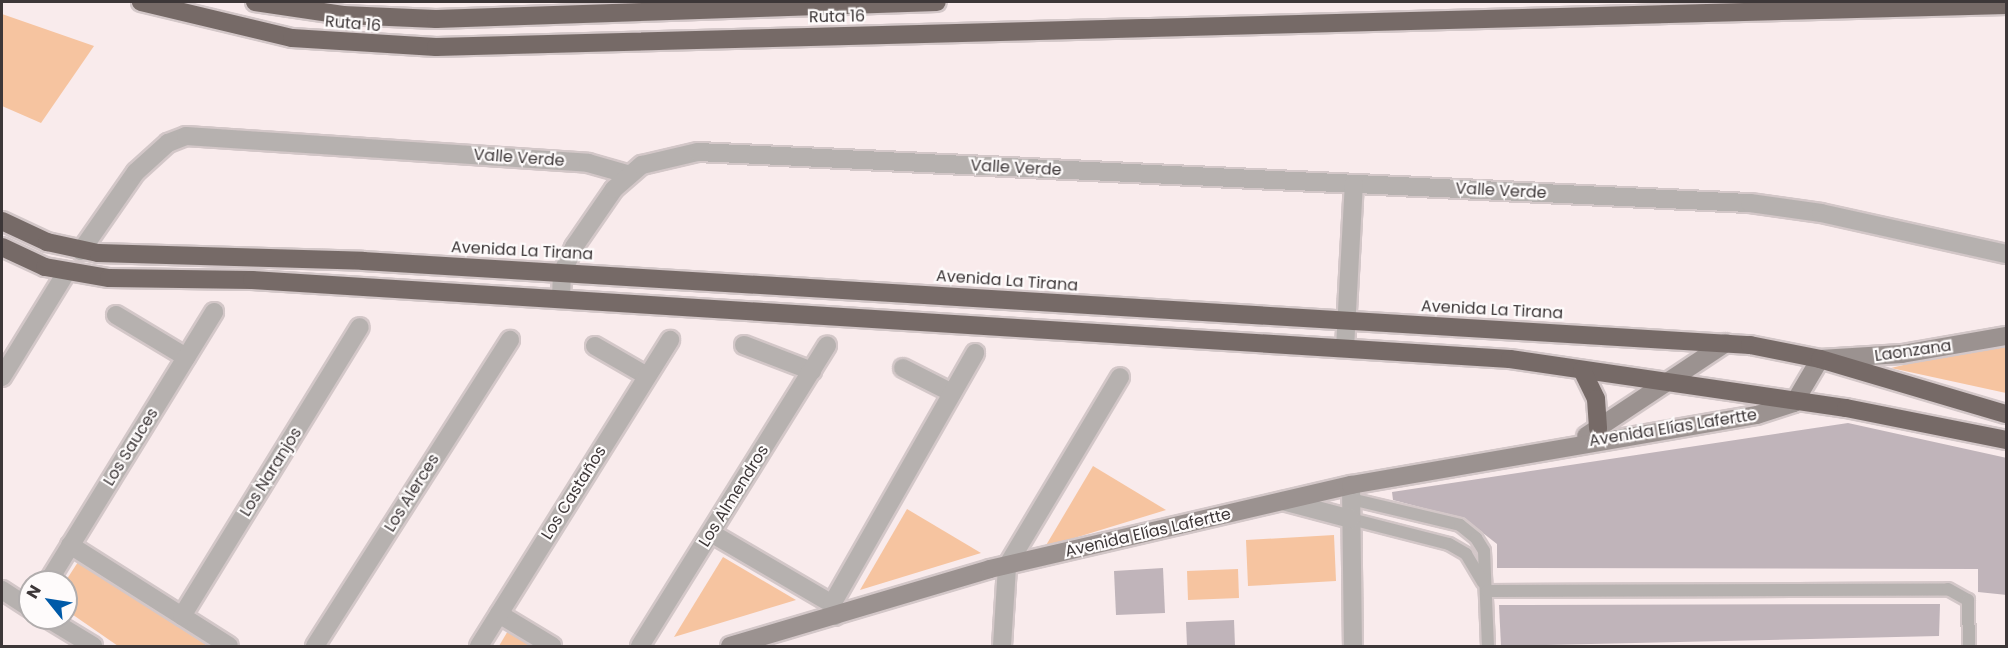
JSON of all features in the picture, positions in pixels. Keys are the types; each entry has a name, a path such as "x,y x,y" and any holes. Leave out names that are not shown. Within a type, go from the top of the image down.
{"highway":[{"name":"Ruta 16","path":"141,2 292,38 436,47 2007,5"},
{"name":"Ruta 16","path":"255,2 343,15 436,19 937,2"},
{"name":"Avenida La Tirana","path":"2,221 81,251 562,273 1726,343 1820,359 2007,414"},
{"path":"2,247 66,273 561,299 1510,359 1794,403 2007,440"},
{"path":"1582,370 1596,399 1598,429"}],"street":[{"name":"Valle Verde","path":"81,251 141,166 168,143 186,136 588,163 627,174 658,158 698,152 1750,203 1821,213 2007,254"},
{"path":"561,299 562,273 589,221 627,174"},
{"path":"1345,348 1354,184"},
{"path":"2,377 66,273"},
{"name":"Los Sauces","path":"55,570 214,312"},
{"path":"116,315 186,357"},
{"name":"Los Naranjos","path":"182,616 360,327"},
{"name":"Laonzana","path":"1820,359 1902,354 2007,336"},
{"name":"Los Alerces","path":"315,646 510,340"},
{"name":"Los Castaños","path":"479,646 670,340"},
{"name":"Avenida Elías Lafertte","path":"1572,444 1598,429 1660,384 1726,343"},
{"path":"744,345 812,370"},
{"path":"595,346 647,376"},
{"name":"Los Almendros","path":"640,646 827,346"},
{"path":"711,532 833,610 975,353"},
{"path":"1794,403 1820,359"},
{"path":"903,368 952,393"},
{"path":"1002,646 1007,566 1120,376"},
{"name":"Avenida Elías Lafertte","path":"730,646 833,610 1007,566 1283,501 1351,492 1572,444 1739,419 1794,403"},
{"path":"1351,492 1353,646"},
{"path":"1283,501 1351,519"},
{"path":"70,546 229,646"},
{"path":"2,590 18,600"},
{"path":"499,614 552,646"},
{"path":"67,630 93,646"}],"lane":[{"path":"1351,492 1460,525 1484,551 1488,646"},
{"path":"1351,519 1449,544 1466,554 1487,591"},
{"path":"1487,591 1948,589 1968,600 1969,646"}],"shaded area":[{"path":"2,14 94,46 41,123 2,106"},
{"path":"2006,340 2006,393 1891,368"},
{"path":"1093,466 1166,510 1045,547"},
{"path":"907,509 981,553 860,590"},
{"path":"1334,535 1336,581 1248,586 1246,540"},
{"path":"723,557 796,600 674,637"},
{"path":"78,562 208,646 118,646 78,618 78,570 73,570"},
{"path":"1238,569 1239,598 1188,600 1187,571"},
{"path":"509,629 538,646 499,646"}],"building":[{"path":"1848,423 2007,458 2007,595 1978,592 1978,569 1497,568 1497,544 1465,519 1393,500 1392,492"},
{"path":"1163,568 1165,613 1116,615 1114,571"},
{"path":"1940,604 1939,636 1501,646 1499,605"},
{"path":"1234,620 1235,646 1187,646 1186,622"}]}
